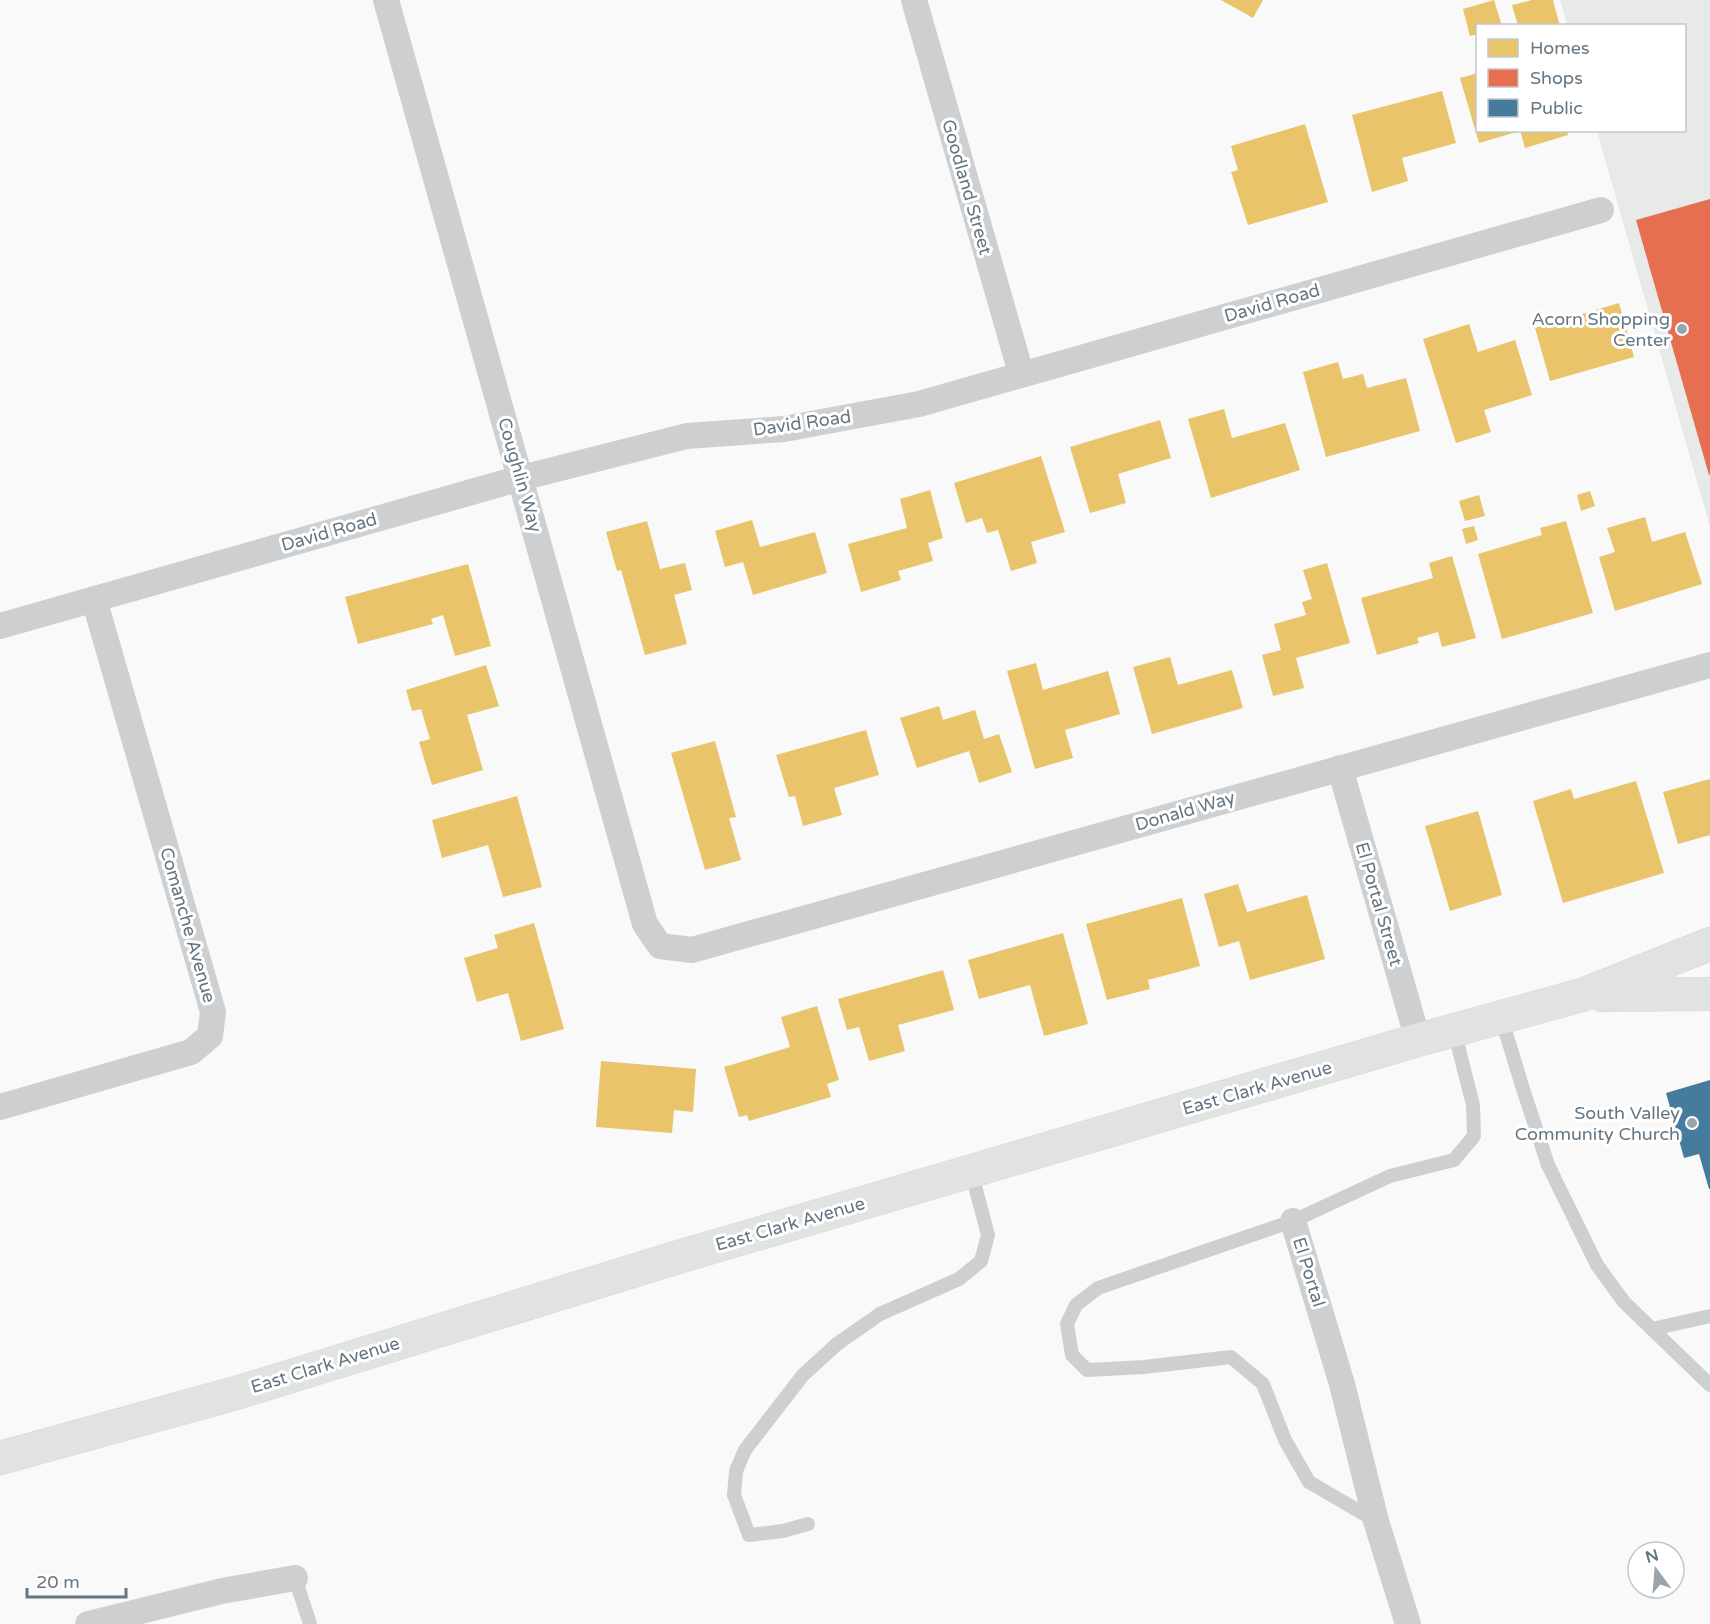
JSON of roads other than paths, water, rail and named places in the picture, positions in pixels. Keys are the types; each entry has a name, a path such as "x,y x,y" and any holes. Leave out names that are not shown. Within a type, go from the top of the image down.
{"main road":[{"name":"East Clark Avenue","path":"0,1458 236,1393 664,1261 1418,1040 1582,995 1710,944"},
{"name":"East Clark Avenue","path":"1582,995 1710,994"}],"street":[{"name":"Coughlin Way","path":"386,0 645,924 660,946"},
{"name":"Goodland Street","path":"914,0 1021,373"},
{"name":"David Road","path":"0,626 521,478 687,436 784,429 919,404 1021,373 1602,210"},
{"name":"Comanche Avenue","path":"0,1107 191,1052 210,1036 213,1012 94,599"},
{"name":"Donald Way","path":"660,946 692,950 1710,665"},
{"name":"El Portal Street","path":"1340,768 1418,1040"},
{"name":"El Portal","path":"1293,1221 1342,1384 1376,1521 1408,1624"},
{"path":"88,1624 118,1620 222,1591 295,1578"}],"lane":[{"path":"1501,1017 1548,1165 1596,1265 1624,1302 1710,1385"},
{"name":"El Portal","path":"1293,1221 1390,1176 1454,1160 1474,1136 1473,1105 1454,1030"},
{"path":"808,1524 783,1531 749,1535 734,1495 736,1471 745,1450 803,1375 837,1344 880,1314 959,1279 981,1261 988,1235 970,1171"},
{"path":"1293,1221 1098,1288 1076,1305 1067,1324 1072,1355 1087,1370 1144,1367 1231,1357 1263,1384 1285,1440 1309,1482 1376,1521"},
{"path":"1652,1329 1710,1316"},
{"path":"295,1578 310,1624"}],"place":[{"name":"Acorn Shopping Center","path":"1682,329"},
{"name":"South Valley Community Church","path":"1692,1123"}]}
